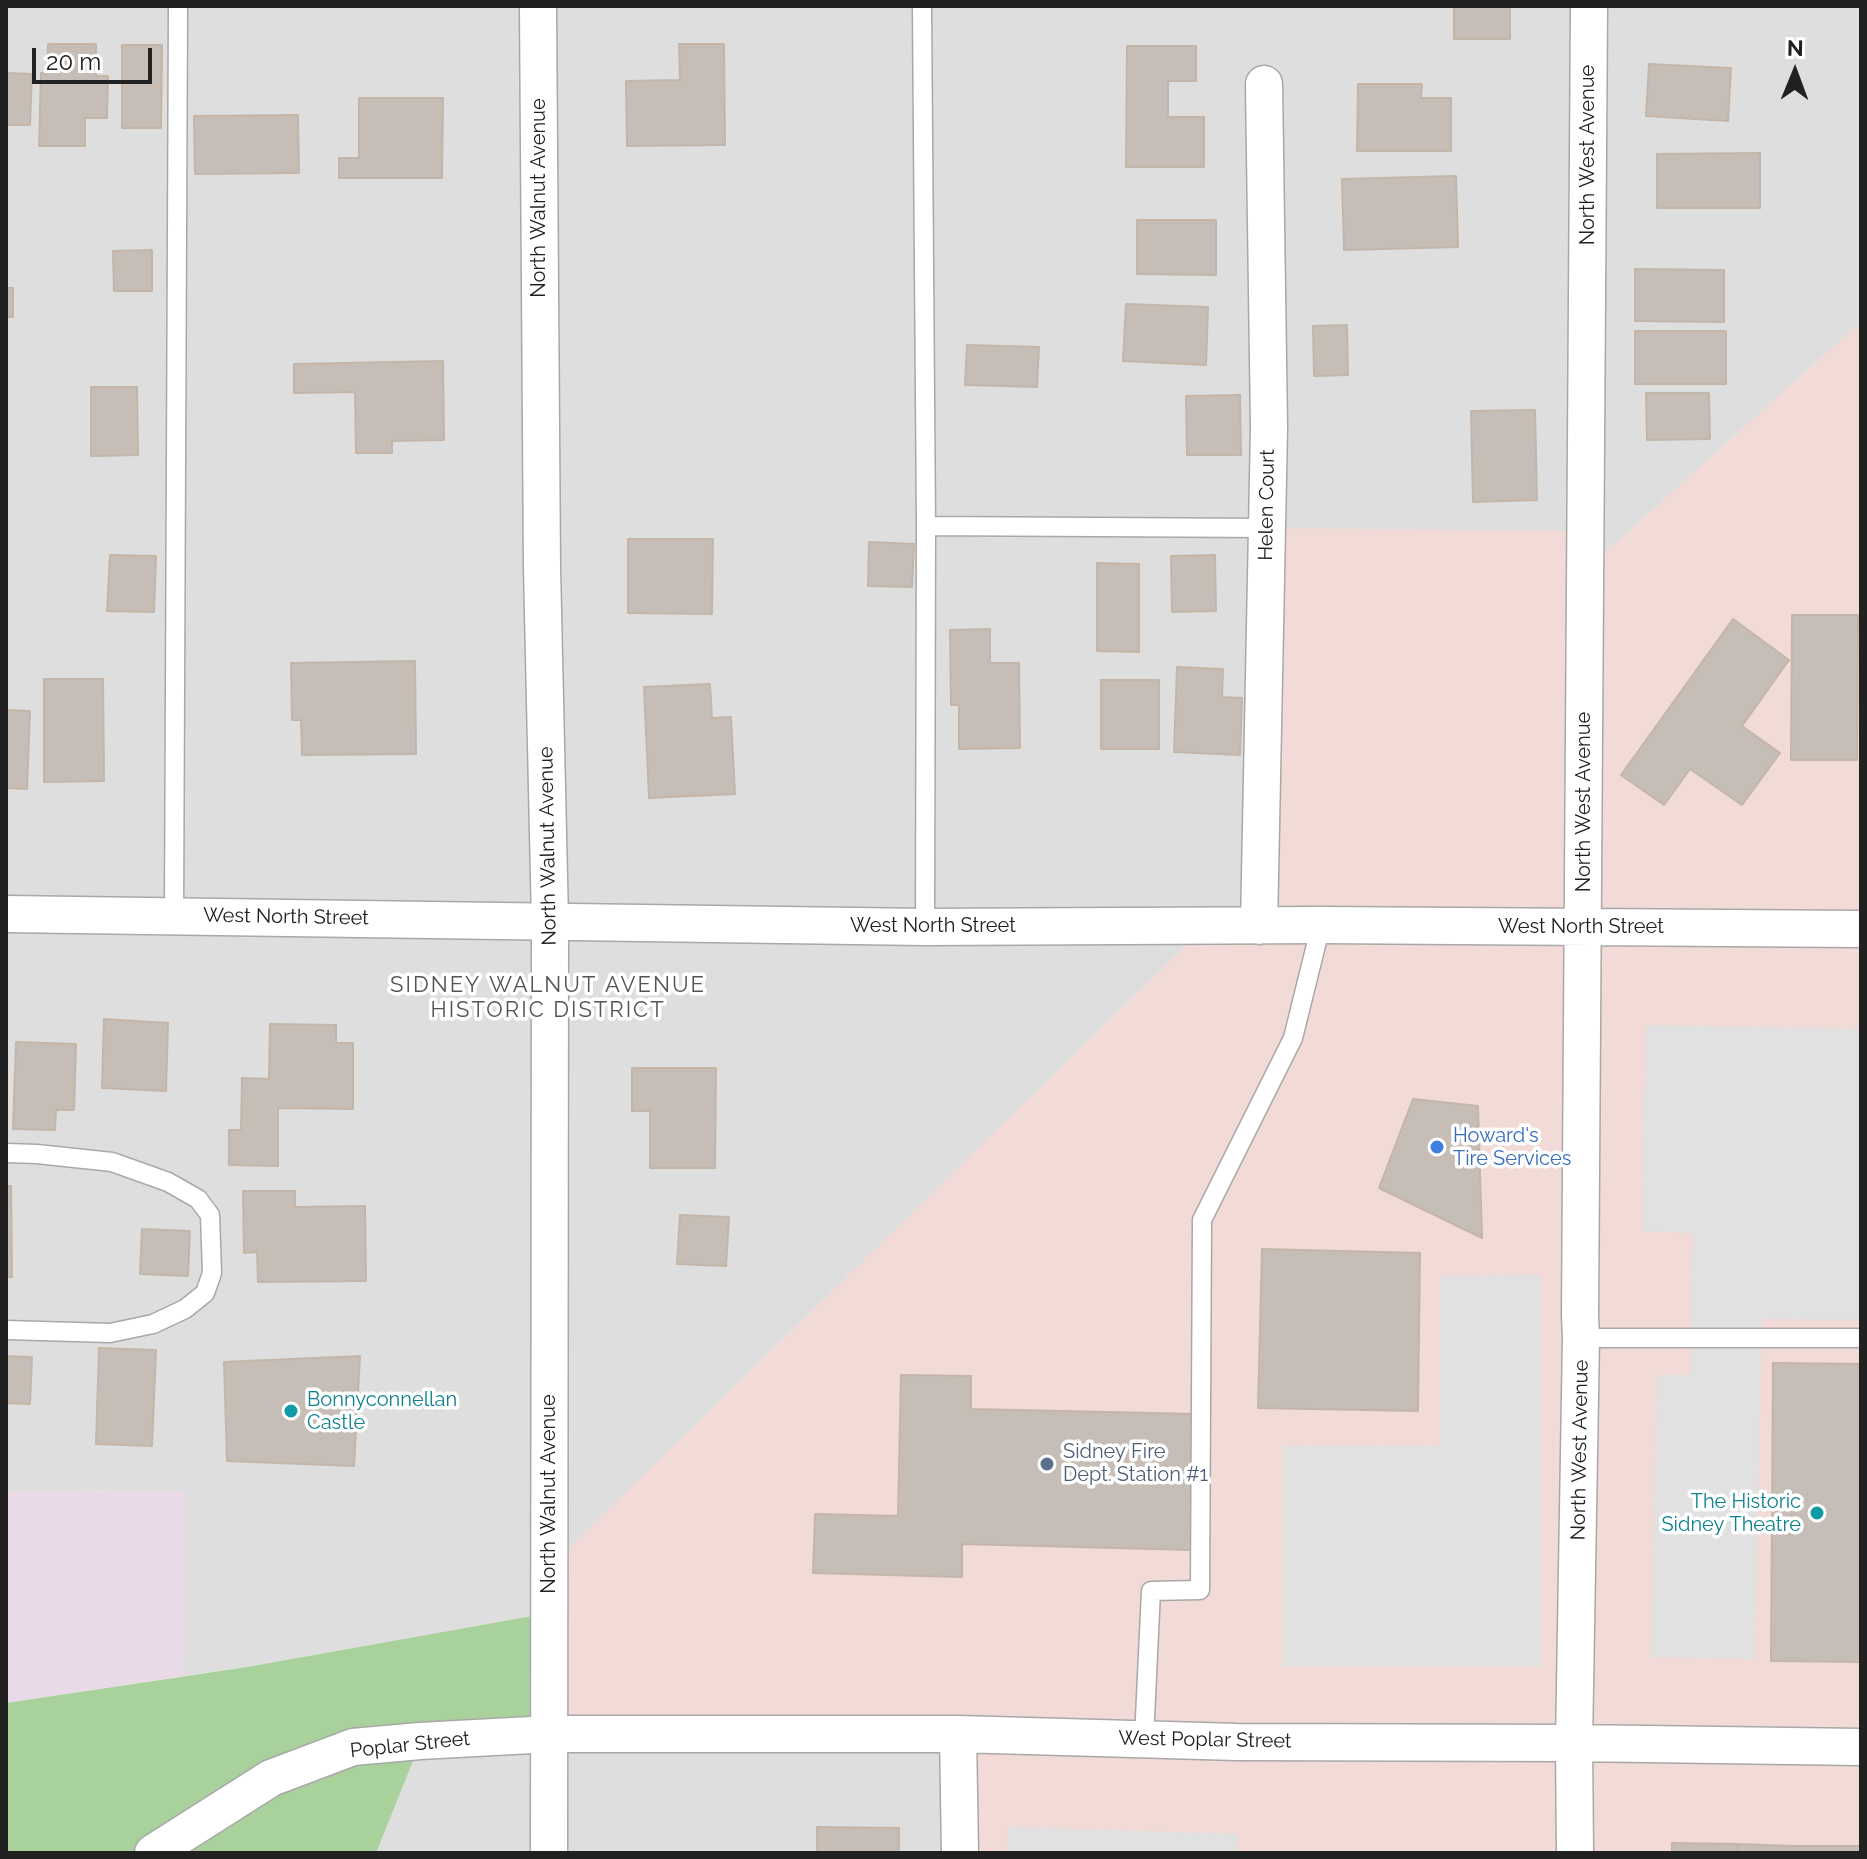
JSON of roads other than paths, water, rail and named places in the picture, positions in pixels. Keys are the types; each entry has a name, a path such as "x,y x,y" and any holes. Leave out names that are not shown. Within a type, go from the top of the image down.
{"street":[{"name":"North Walnut Avenue","path":"538,6 542,568 550,921 549,1853"},
{"name":"North West Avenue","path":"1575,1853 1589,6"},
{"name":"Helen Court","path":"1259,926 1269,428 1264,84"},
{"name":"West North Street","path":"6,914 925,927 1321,925 1861,929"},
{"name":"West Poplar Street","path":"550,1734 958,1734 1237,1742 1861,1747"},
{"name":"Poplar Street","path":"153,1853 271,1778 353,1747 550,1734"},
{"path":"958,1734 960,1853"}],"lane":[{"path":"174,916 178,6"},
{"path":"922,6 925,927"},
{"path":"926,526 1267,528"},
{"path":"1144,1739 1151,1591 1200,1590 1202,1220 1293,1038 1321,925"},
{"path":"6,1153 112,1162 168,1182 198,1199 210,1215 212,1273 205,1293 185,1309 153,1324 110,1333 6,1330"},
{"path":"1581,1338 1861,1338"}],"place":[{"name":"Howard's Tire Services","path":"1437,1147"},
{"name":"Bonnyconnellan Castle","path":"291,1411"},
{"name":"Sidney Fire Dept. Station #1","path":"1047,1464"},
{"name":"The Historic Sidney Theatre","path":"1817,1513"}],"district":[{"name":"SIDNEY WALNUT AVENUE HISTORIC DISTRICT","path":"548,998"}]}
